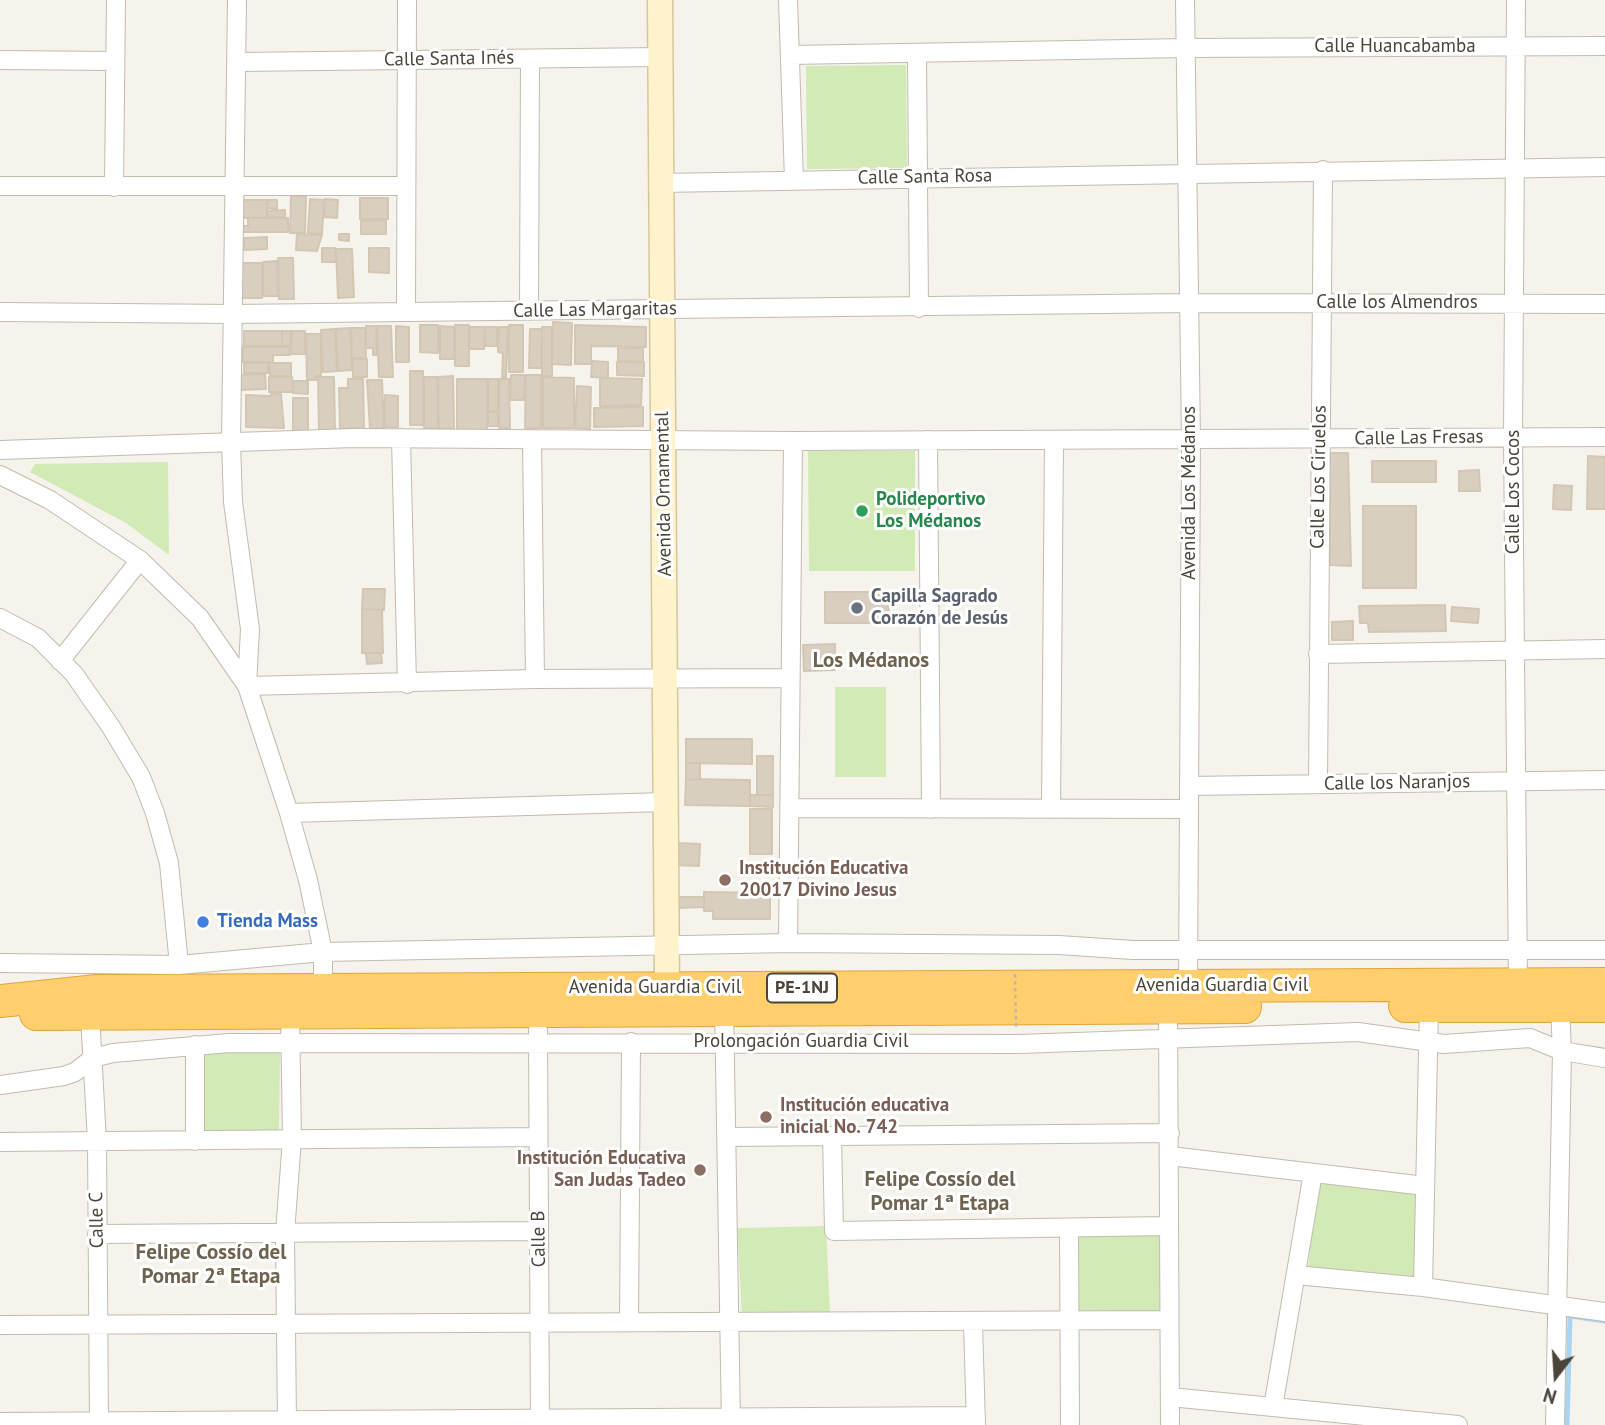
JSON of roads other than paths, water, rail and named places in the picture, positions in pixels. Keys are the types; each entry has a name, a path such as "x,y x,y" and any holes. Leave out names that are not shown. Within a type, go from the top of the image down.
{"highway":[{"name":"Avenida Guardia Civil","path":"0,1014 90,1015 290,1028 538,1027 724,1013 1518,984 1605,984"},
{"name":"Avenida Guardia Civil","path":"0,1001 97,991 667,988 724,1013"},
{"name":"Avenida Guardia Civil","path":"1178,997 1429,1006 1605,1006"}],"street":[{"path":"114,187 116,0"},
{"path":"237,0 231,442 233,502 250,629 247,687"},
{"path":"406,312 407,0"},
{"name":"Avenida Ornamental","path":"660,0 667,988"},
{"path":"788,0 794,180"},
{"name":"Avenida Los Médanos","path":"1170,1425 1170,1133 1167,1039 1188,950 1191,440 1185,0"},
{"name":"Calle Los Cocos","path":"1516,0 1513,437 1518,984"},
{"name":"Calle Huancabamba","path":"790,55 1186,48 1605,46"},
{"path":"917,53 919,308"},
{"name":"Calle Santa Inés","path":"237,62 660,57"},
{"path":"529,311 530,58"},
{"path":"0,60 115,61"},
{"name":"Calle Santa Rosa","path":"661,183 1516,166 1605,167"},
{"name":"Calle Los Ciruelos","path":"1318,784 1323,170"},
{"path":"0,186 406,186"},
{"name":"Calle Las Margaritas","path":"0,312 233,314 1190,303"},
{"name":"Calle los Almendros","path":"1190,303 1605,304"},
{"name":"Calle Las Fresas","path":"0,450 401,438 793,441 1605,437"},
{"path":"401,438 407,684"},
{"path":"532,440 536,679"},
{"path":"928,440 931,809"},
{"path":"1051,809 1054,440"},
{"path":"788,943 793,441"},
{"path":"0,475 62,507 139,560 200,618 247,687 289,813 323,952 323,990"},
{"path":"60,661 139,560"},
{"path":"0,618 38,638 74,674 111,727 141,777 169,863 179,965"},
{"path":"1318,654 1605,649"},
{"path":"247,687 536,679 789,678"},
{"name":"Calle los Naranjos","path":"1189,786 1605,780"},
{"path":"289,813 665,802"},
{"path":"789,808 1189,809"},
{"path":"0,963 179,965 323,952 788,943 1035,944 1188,950 1605,950"},
{"path":"1423,1287 1429,1006"},
{"path":"1555,1425 1562,1051 1560,1007"},
{"path":"724,1013 732,1322 731,1421"},
{"name":"Prolongación Guardia Civil","path":"538,1027 631,1042 724,1013 1019,1044 1358,1032 1444,1044 1530,1038 1562,1051 1605,1058"},
{"name":"Calle C","path":"90,1015 97,1141 99,1423"},
{"name":"Calle B","path":"538,1027 540,1421"},
{"path":"0,1085 64,1076 75,1072 93,1058 113,1053 195,1045 290,1028 292,1139 285,1233 286,1422"},
{"path":"629,1322 631,1042"},
{"path":"195,1045 195,1141"},
{"path":"727,1137 1170,1133"},
{"path":"832,1136 834,1231 1169,1226"},
{"path":"0,1142 538,1137"},
{"path":"1170,1156 1425,1186"},
{"path":"1273,1407 1313,1173"},
{"path":"1069,1228 1070,1425"},
{"path":"97,1234 539,1231"},
{"path":"1296,1275 1423,1287 1605,1312"},
{"path":"0,1325 974,1323 1170,1320"},
{"path":"0,1422 976,1420 974,1323"},
{"path":"1170,1397 1458,1425"}],"waterway":[{"path":"1567,1425 1570,1316 1605,1321"}],"place":[{"name":"Polideportivo Los Médanos","path":"862,511"},
{"name":"Capilla Sagrado Corazón de Jesús","path":"857,608"},
{"name":"Institución Educativa 20017 Divino Jesus","path":"725,880"},
{"name":"Tienda Mass","path":"203,922"},
{"name":"Institución educativa inicial No. 742","path":"766,1117"},
{"name":"Institución Educativa San Judas Tadeo","path":"700,1170"}],"district":[{"name":"Los Médanos","path":"871,661"},
{"name":"Felipe Cossío del Pomar 1ª Etapa","path":"940,1192"},
{"name":"Felipe Cossío del Pomar 2ª Etapa","path":"211,1265"}]}
